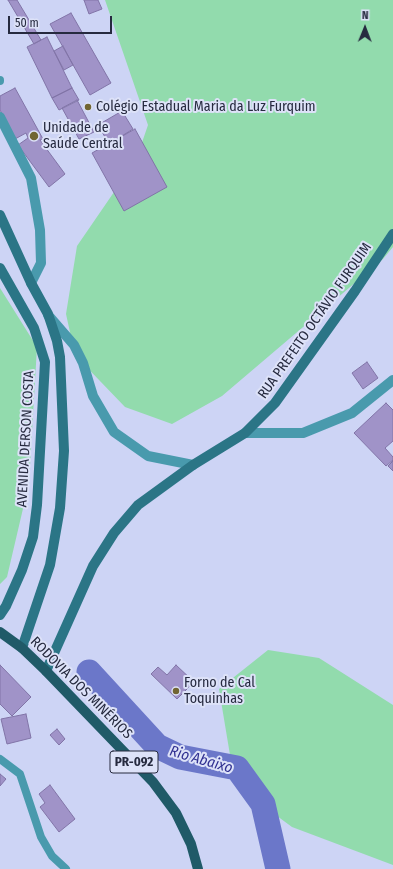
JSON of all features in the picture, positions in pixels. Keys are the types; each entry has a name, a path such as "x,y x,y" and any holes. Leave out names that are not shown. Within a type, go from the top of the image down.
{"main road":[{"path":"0,215 31,283 48,314 57,341 60,358 64,451 60,508 50,565 22,648"},
{"name":"RUA PREFEITO OCTÁVIO FURQUIM","path":"46,671 93,566 114,533 138,505 193,465 245,433 275,403 355,291 393,234"},
{"name":"AVENIDA DERSON COSTA","path":"0,268 34,328 42,348 45,362 37,504 33,537 22,570 6,606 0,615"},
{"name":"RODOVIA DOS MINÉRIOS","path":"0,632 22,648 46,671 153,782 176,814 191,844 198,869"}],"street":[{"path":"0,117 31,178 40,230 41,263 31,283"},
{"path":"48,314 74,345 83,363 93,396 114,432 148,456 193,465"},
{"path":"245,433 303,432 352,412 393,380"}],"lane":[{"path":"0,759 20,774 41,837 52,856 66,869"}],"green space":[{"path":"105,0 393,0 393,247 383,259 222,396 172,424 125,407 75,355 66,314 77,246 136,160 148,125"},
{"path":"0,288 37,347 29,483 7,577 0,584"},
{"path":"268,650 319,658 393,705 393,865 292,827 235,785 219,689"}],"building":[{"path":"8,0 17,0 41,40 34,44"},
{"path":"84,0 98,0 102,9 89,14"},
{"path":"71,13 111,83 90,95 50,24"},
{"path":"47,37 72,88 52,98 27,47"},
{"path":"63,46 73,65 64,70 54,51"},
{"name":"Unidade de Saúde Central","path":"15,88 43,139 40,140 65,174 49,187 18,145 28,138 26,133 15,139 0,110 0,96"},
{"path":"72,88 79,100 59,110 52,98"},
{"path":"77,100 94,132 79,139 62,108"},
{"path":"122,111 133,129 109,144 98,125"},
{"path":"135,129 167,187 124,211 92,153"},
{"path":"367,362 378,378 363,389 352,373"},
{"path":"386,403 393,410 393,441 385,448 393,457 393,460 386,466 354,433"},
{"path":"393,461 393,471 388,466"},
{"path":"0,665 31,697 12,716 0,704"},
{"name":"Forno de Cal Toquinhas","path":"176,665 194,682 177,699 151,674 158,667 167,675"},
{"path":"26,714 31,738 7,744 1,719"},
{"path":"57,729 65,739 59,745 50,735"},
{"path":"0,774 6,779 0,786"},
{"path":"50,785 75,819 59,832 40,807 45,803 39,794"}],"waterway":[{"name":"Rio Abaixo","path":"89,672 157,746 180,757 237,768 263,804 278,869"}],"place":[{"name":"Colégio Estadual Maria da Luz Furquim","path":"88,107"},
{"name":"Unidade de Saúde Central","path":"34,136"},
{"name":"Forno de Cal Toquinhas","path":"176,691"}]}
